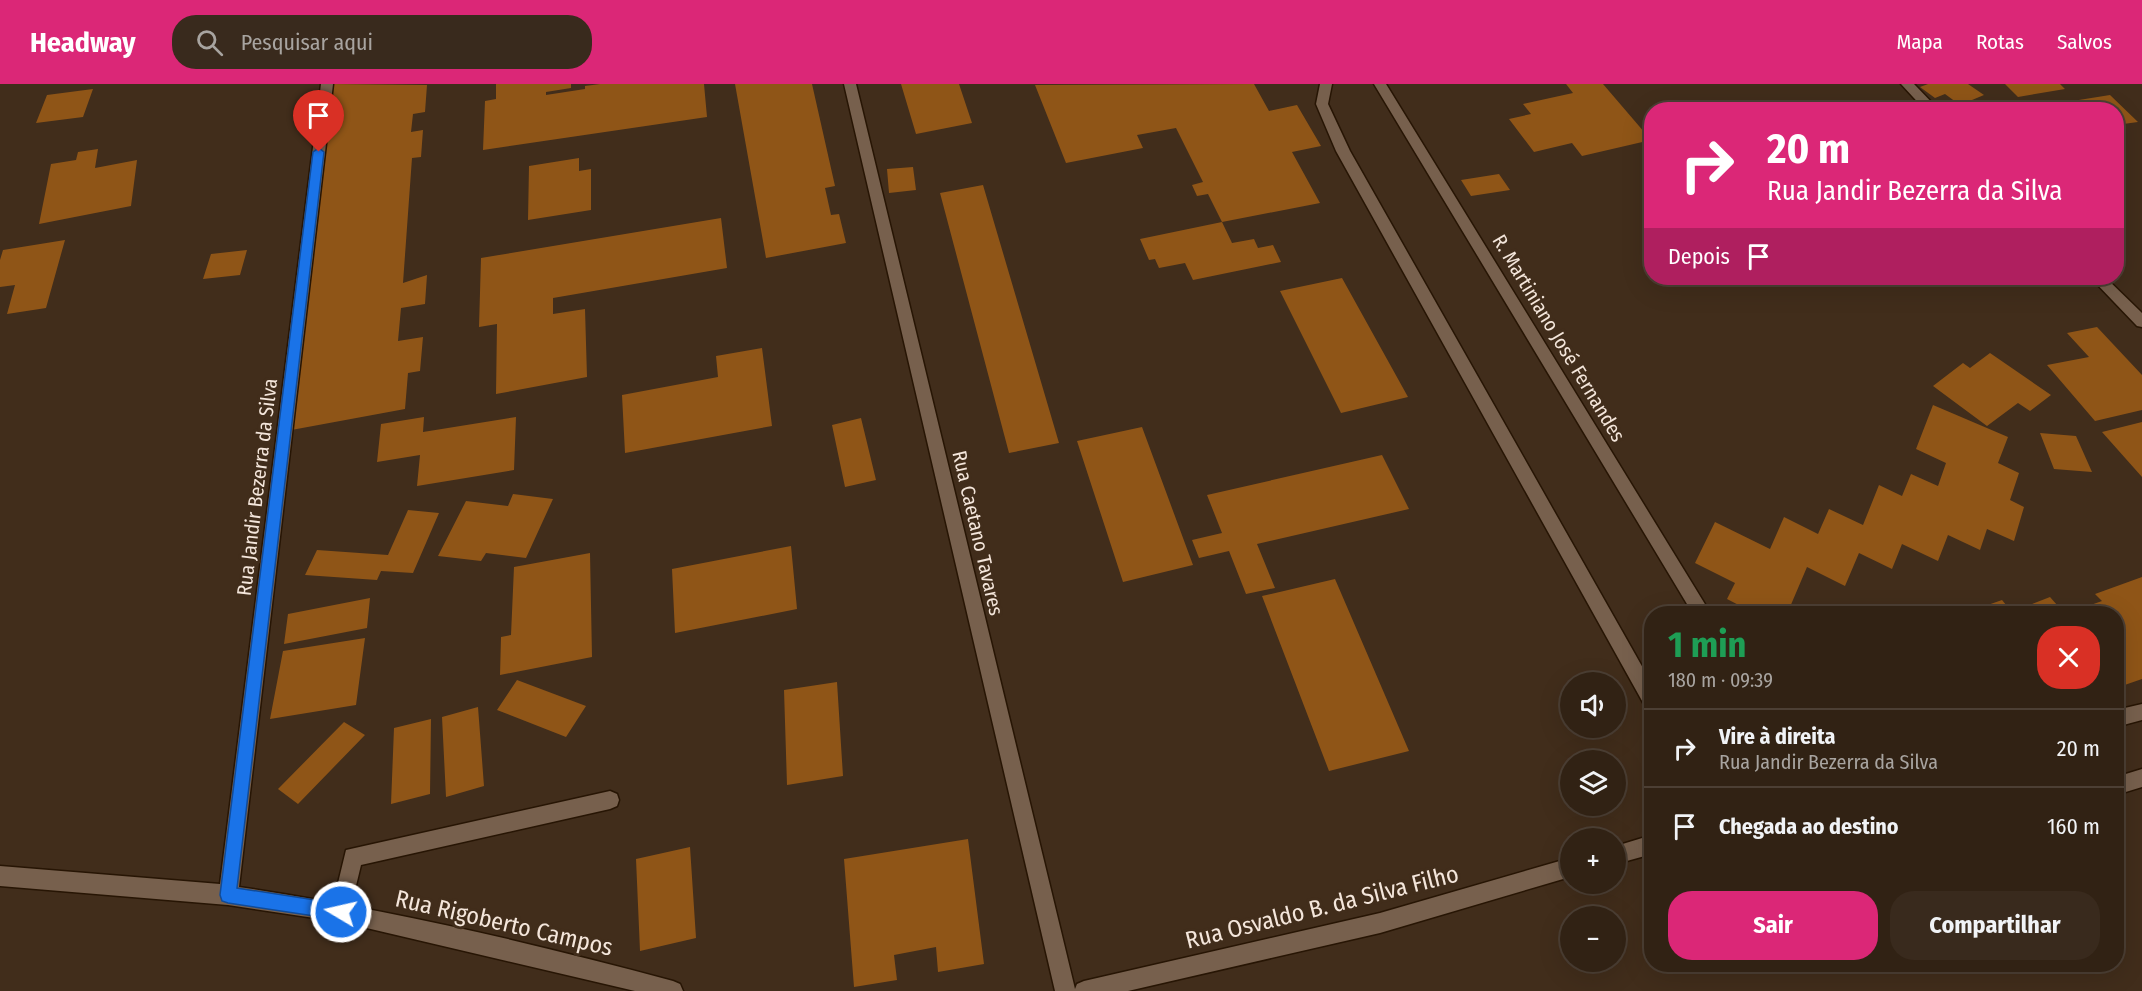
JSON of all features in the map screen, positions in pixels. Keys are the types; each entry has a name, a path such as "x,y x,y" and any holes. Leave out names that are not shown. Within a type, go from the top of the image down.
{"street":[{"name":"Rua Jandir Bezerra da Silva","path":"228,895 327,84"},
{"name":"Rua Caetano Tavares","path":"850,84 1065,991"},
{"path":"1326,84 1322,104 1343,151 1644,688"},
{"name":"R. Martiniano José Fernandes","path":"1380,84 1698,606"},
{"path":"1907,84 1925,102"},
{"path":"2105,285 2142,322"},
{"path":"2124,717 2142,712"},
{"path":"2124,784 2142,778"},
{"path":"341,912 353,857 610,800"},
{"path":"1626,852 1644,846"},
{"name":"Rua Osvaldo B. da Silva Filho","path":"1084,991 1380,923 1560,871"},
{"name":"Rua Rigoberto Campos","path":"0,876 228,895 341,912 603,972 673,991"}],"building":[{"path":"333,84 427,85 425,112 413,114 411,132 423,130 421,157 412,158 403,283 427,275 425,304 401,308 398,341 423,337 420,371 408,373 405,409 286,431"},
{"path":"496,84 571,84 571,88 546,92 546,95 585,89 585,86 600,84 704,84 707,117 483,150 485,101 496,99"},
{"path":"735,84 812,84 835,186 825,188 831,215 839,214 846,243 766,258"},
{"path":"901,84 959,84 972,123 916,134"},
{"path":"1254,84 1269,111 1297,105 1321,146 1292,152 1320,203 1222,222 1208,194 1197,196 1192,185 1203,182 1176,128 1137,135 1143,148 1066,163 1035,85"},
{"path":"1566,84 1603,84 1644,132 1644,142 1582,156 1572,143 1534,152 1509,119 1531,114 1523,104 1573,93"},
{"path":"1928,84 1968,84 1984,95 1967,102 1956,102 1945,94 1935,98 1920,87"},
{"path":"2005,84 2060,84 2065,89 2018,97"},
{"path":"93,89 83,117 36,123 47,95"},
{"path":"2110,95 2117,102 2066,102"},
{"path":"2124,108 2138,122 2124,124"},
{"path":"98,149 95,168 137,160 131,206 39,224 51,164 76,160 78,152"},
{"path":"579,158 579,171 591,169 591,210 528,220 529,166"},
{"path":"913,167 916,190 889,193 887,169"},
{"path":"1499,174 1510,190 1471,196 1461,180"},
{"path":"983,185 1059,443 1009,453 940,193"},
{"path":"721,218 727,268 553,298 553,314 585,309 587,377 496,394 497,324 479,327 481,258"},
{"path":"1222,222 1232,243 1254,239 1258,248 1273,245 1281,262 1193,280 1185,263 1159,268 1155,259 1149,260 1140,239"},
{"path":"65,240 46,308 7,314 15,285 0,287 0,260 3,250"},
{"path":"247,250 240,275 203,279 211,254"},
{"path":"1342,278 1408,397 1341,413 1280,291"},
{"path":"2097,327 2142,375 2142,410 2095,421 2047,365 2089,357 2067,333"},
{"path":"762,348 772,426 625,453 622,395 718,377 716,356"},
{"path":"1990,353 2051,395 2030,411 2018,403 1987,426 1933,386 1963,363 1970,368"},
{"path":"1933,405 2008,437 1998,463 2019,473 2010,500 2024,507 2014,541 1987,529 1980,550 1948,535 1938,561 1902,544 1892,569 1859,553 1845,586 1807,567 1790,606 1741,606 1727,599 1735,583 1695,563 1715,522 1770,549 1784,517 1818,534 1829,509 1863,525 1879,485 1902,496 1911,474 1938,486 1946,463 1916,449"},
{"path":"424,417 423,432 516,417 514,470 417,486 420,455 377,462 381,424"},
{"path":"861,418 876,480 845,487 832,425"},
{"path":"2142,422 2142,477 2102,432"},
{"path":"1142,427 1193,565 1123,582 1077,441"},
{"path":"2040,433 2076,436 2092,472 2054,469"},
{"path":"1382,455 1409,509 1257,544 1275,588 1246,594 1229,551 1199,558 1192,540 1222,533 1207,495"},
{"path":"513,494 553,499 526,558 486,553 481,561 438,556 466,501 508,506"},
{"path":"408,510 439,513 413,573 381,571 377,580 305,575 317,550 388,555"},
{"path":"791,546 797,609 675,633 672,569"},
{"path":"590,553 592,657 500,675 501,637 511,635 514,567"},
{"path":"2142,577 2142,679 2124,685 2124,606 2088,606 2102,601 2095,594"},
{"path":"1335,579 1409,751 1329,771 1262,596"},
{"path":"2050,597 2058,606 2027,606"},
{"path":"370,598 367,628 284,644 288,614"},
{"path":"2002,600 2007,606 1985,606"},
{"path":"365,638 356,705 270,719 283,651"},
{"path":"517,680 586,706 566,737 497,710"},
{"path":"837,682 843,776 787,785 784,690"},
{"path":"478,707 484,786 446,797 442,717"},
{"path":"431,719 430,794 391,804 394,728"},
{"path":"344,722 365,735 298,804 278,789"},
{"path":"968,839 984,964 938,972 936,947 894,955 897,980 854,987 844,859"},
{"path":"690,847 696,938 640,951 636,859"}],"route":[{"path":"319,152 228,895 341,912"}]}
